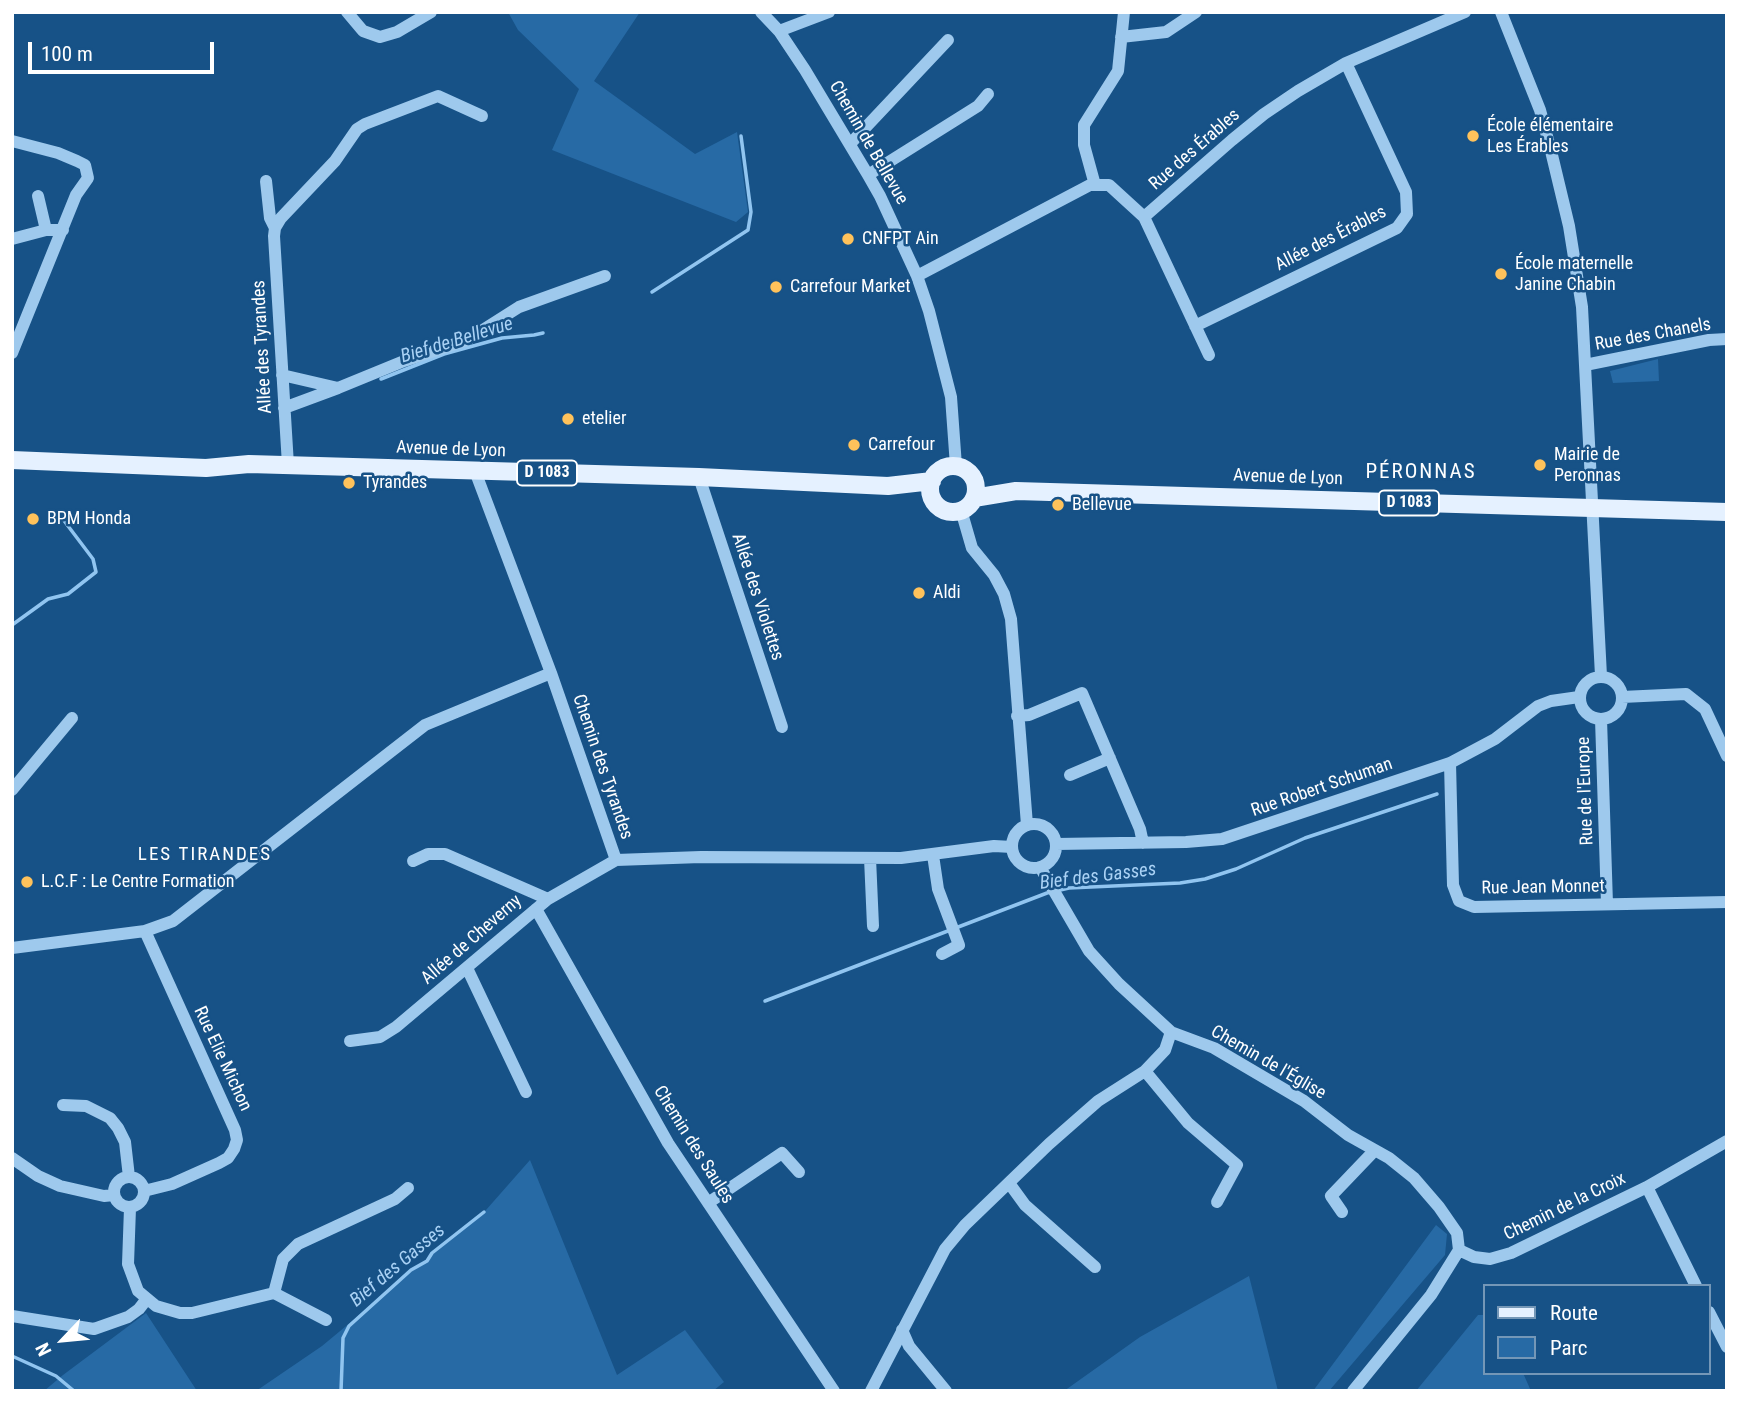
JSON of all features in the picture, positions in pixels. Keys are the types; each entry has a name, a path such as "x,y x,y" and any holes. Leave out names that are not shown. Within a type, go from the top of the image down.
{"main road":[{"name":"Avenue de Lyon","path":"12,460 206,468 249,464 699,477 888,486 932,481"},
{"path":"956,466 969,472 970,497 945,510 933,500 932,481 944,468 956,466"},
{"name":"Avenue de Lyon","path":"970,497 995,484 1016,491 1727,512"},
{"name":"Avenue de Lyon","path":"888,486 933,500"}],"street":[{"path":"347,12 363,31 380,37 397,32 431,12"},
{"name":"Chemin de Bellevue","path":"761,12 779,31 806,70 880,196 917,276 951,397 956,466"},
{"path":"779,31 829,12"},
{"path":"1095,185 1084,145 1084,125 1118,71 1124,12"},
{"path":"1121,37 1166,32 1196,12"},
{"name":"Rue des Érables","path":"1144,217 1264,114 1346,63 1465,12"},
{"path":"1501,12 1540,110 1569,226 1585,365 1601,676"},
{"path":"850,145 948,40"},
{"name":"Allée des Érables","path":"1195,326 1396,228 1407,214 1406,192 1346,63"},
{"path":"868,175 978,106 988,94"},
{"path":"275,228 281,218 335,161 357,129 365,124 439,96 482,116"},
{"path":"12,141 58,153 85,165 88,178 76,195 12,353"},
{"name":"Allée des Tyrandes","path":"265,181 270,218 275,228 288,465"},
{"path":"917,276 1090,185 1109,185 1144,217 1209,355"},
{"path":"38,196 47,230"},
{"path":"12,239 47,230 63,230"},
{"path":"284,408 404,361 467,340 519,307 605,276"},
{"name":"Rue des Chanels","path":"1585,365 1709,340 1727,339"},
{"path":"282,374 338,388"},
{"name":"Chemin des Tyrandes","path":"475,471 551,673 616,860 714,857 870,858 933,855 994,846 1012,848"},
{"name":"Allée des Violettes","path":"699,477 782,727"},
{"path":"970,497 972,548 994,575 1004,593 1011,619 1027,825"},
{"path":"12,948 145,931 173,921 425,725 551,673"},
{"path":"1601,676 1618,685 1622,704 1614,715 1601,719 1586,713 1579,697 1586,682 1601,676"},
{"path":"1017,716 1029,715 1082,693 1140,829 1143,843"},
{"path":"1622,697 1686,694 1705,709 1727,756"},
{"name":"Rue Robert Schuman","path":"1056,845 1222,839 1450,763 1494,739 1538,706 1550,701 1579,697"},
{"path":"12,790 72,718"},
{"name":"Rue de l'Europe","path":"1601,719 1607,904"},
{"path":"1070,775 1110,758"},
{"name":"Rue Jean Monnet","path":"1450,763 1453,886 1459,901 1474,907 1727,902"},
{"path":"1034,824 1046,828 1056,845 1052,858 1040,867 1021,864 1012,848 1016,833 1027,825 1034,824"},
{"path":"413,861 428,854 445,854 548,899"},
{"path":"933,855 938,889 959,945 942,954"},
{"path":"870,858 873,926"},
{"name":"Allée de Cheverny","path":"350,1041 380,1037 396,1027 548,899 616,860"},
{"name":"Chemin de l'Église","path":"1040,867 1089,951 1119,984 1171,1032 1214,1048 1304,1101 1348,1135 1389,1158 1414,1178 1440,1207 1457,1233 1459,1250"},
{"name":"Chemin des Saules","path":"536,909 668,1143 834,1391"},
{"name":"Rue Elie Michon","path":"144,1191 172,1184 219,1163 228,1158 237,1140 235,1130 145,931"},
{"path":"467,968 526,1092"},
{"path":"870,1391 945,1249 1009,1183 1098,1101 1145,1071 1165,1049 1171,1032"},
{"path":"1145,1071 1188,1123 1237,1165 1217,1202"},
{"path":"63,1105 86,1106 110,1118 125,1143 129,1177"},
{"name":"Chemin de la Croix","path":"1459,1250 1474,1257 1490,1259 1511,1253 1647,1187 1727,1141"},
{"path":"1342,1212 1331,1196 1376,1150"},
{"path":"708,1203 782,1153 799,1172"},
{"path":"12,1158 38,1177 60,1186 83,1193 114,1195"},
{"path":"129,1177 141,1182 144,1191 139,1204 130,1208 120,1204 114,1195 116,1185 129,1177"},
{"path":"1009,1183 1025,1205 1095,1267"},
{"path":"1647,1187 1695,1284"},
{"path":"274,1293 283,1259 298,1244 395,1199 408,1188"},
{"path":"130,1208 128,1264 132,1280 146,1300 166,1311 192,1313 274,1293 326,1320"},
{"path":"1353,1391 1431,1295 1459,1250"},
{"path":"12,1316 94,1329 128,1317 146,1300"},
{"path":"1711,1316 1727,1347"},
{"path":"902,1330 909,1346 946,1391"}],"green space":[{"path":"508,12 640,12 594,81 695,154 737,132 748,212 736,222 552,150 579,89 518,30"},
{"path":"1658,359 1659,381 1613,383 1610,371"},
{"path":"530,1160 617,1375 685,1330 724,1382 713,1391 256,1391 322,1346 486,1210"},
{"path":"1436,1225 1447,1234 1445,1255 1329,1391 1313,1391"},
{"path":"1249,1276 1278,1391 1064,1391 1140,1337"},
{"path":"146,1313 197,1391 44,1391 63,1375"},
{"path":"1478,1315 1484,1315 1484,1375 1524,1375 1531,1391 1416,1391"}],"waterway":[{"name":"Bief de Bellevue","path":"652,292 748,230 751,212 741,136"},
{"name":"Bief de Bellevue","path":"381,379 444,354 502,338 543,333"},
{"name":"Bief de Bellevue","path":"12,625 48,599 68,594 96,572 93,559 62,518"},
{"name":"Bief des Gasses","path":"765,1001 1047,893 1069,888 1180,883 1205,879 1236,869 1305,838 1437,794"},
{"name":"Bief des Gasses","path":"341,1391 343,1338 349,1326 411,1270 427,1261 432,1253 484,1212"},
{"name":"Bief de Bellevue","path":"12,1356 56,1376 74,1391"}],"place":[{"name":"École élémentaire Les Érables","path":"1473,136"},
{"name":"CNFPT Ain","path":"848,239"},
{"name":"École maternelle Janine Chabin","path":"1501,274"},
{"name":"Carrefour Market","path":"776,287"},
{"name":"etelier","path":"568,419"},
{"name":"Carrefour","path":"854,445"},
{"name":"Mairie de Peronnas","path":"1540,465"},
{"name":"Tyrandes","path":"349,483"},
{"name":"Bellevue","path":"1058,505"},
{"name":"BPM Honda","path":"33,519"},
{"name":"Aldi","path":"919,593"},
{"name":"L.C.F : Le Centre Formation","path":"27,882"}],"district":[{"name":"PÉRONNAS","path":"1421,473"},
{"name":"LES TIRANDES","path":"205,855"}]}
